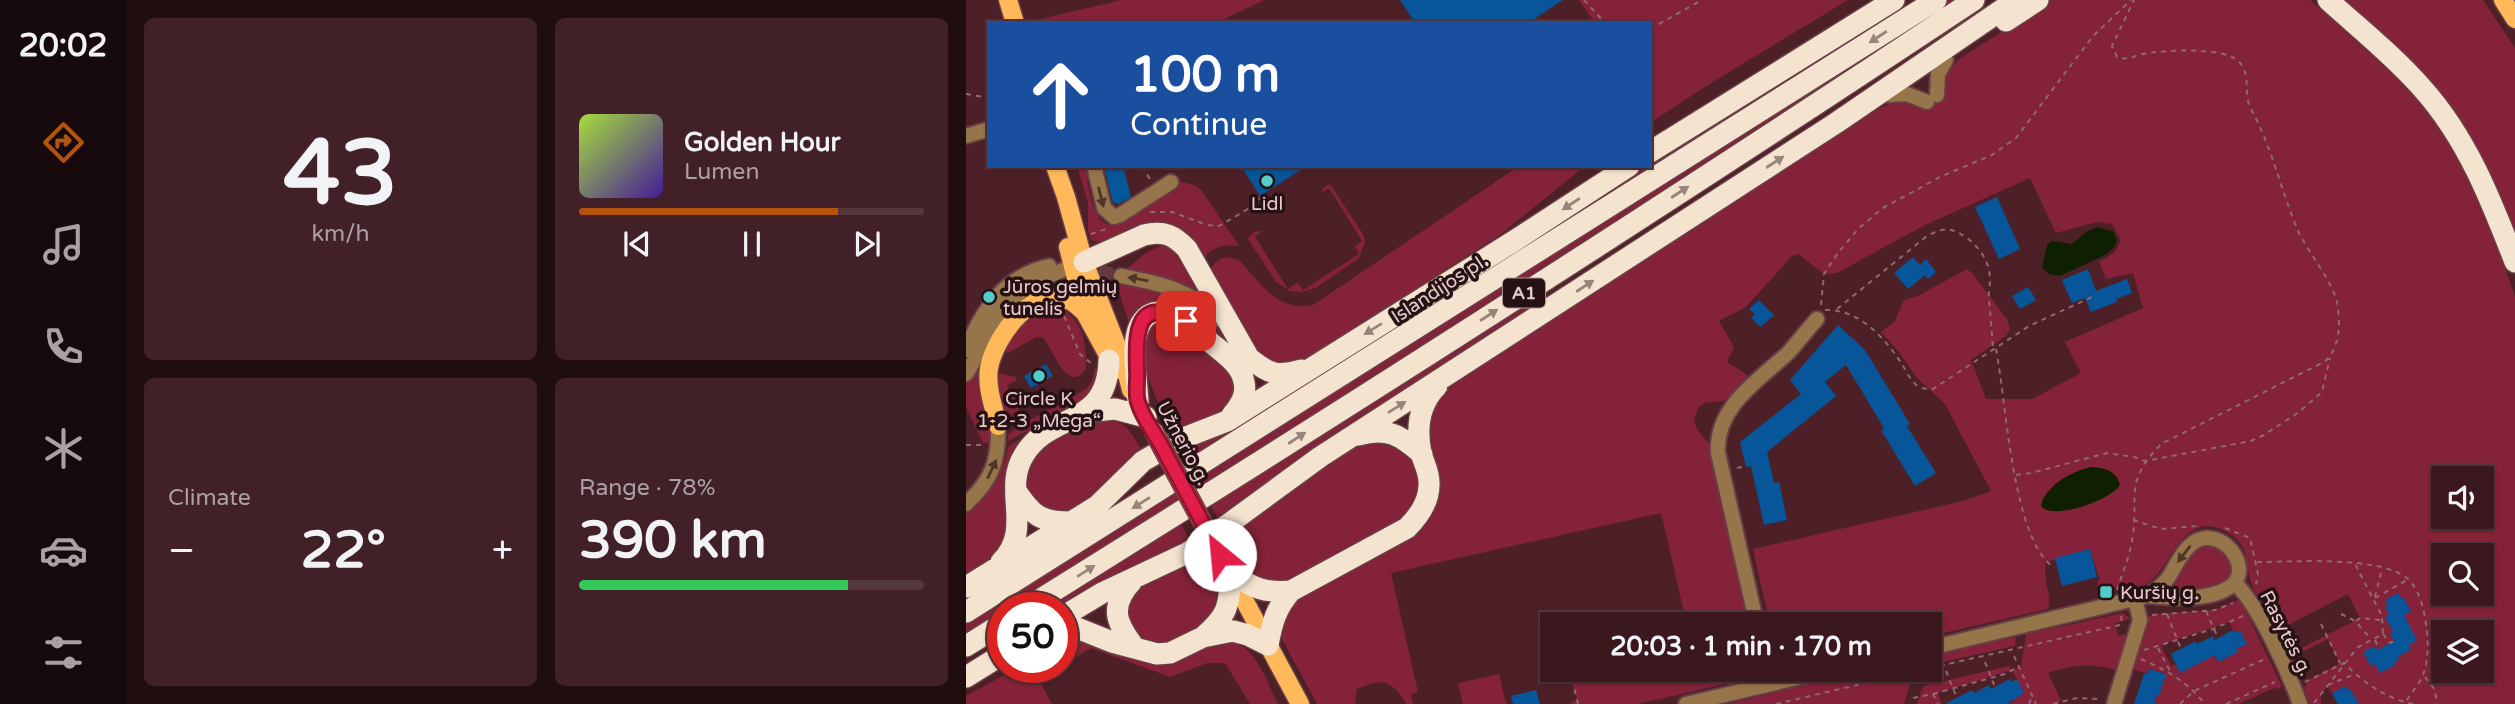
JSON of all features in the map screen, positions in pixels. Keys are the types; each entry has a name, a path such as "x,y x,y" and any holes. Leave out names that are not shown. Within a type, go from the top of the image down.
{"highway":[{"path":"1652,149 1715,98 1870,0"},
{"path":"1652,150 1894,0"},
{"name":"Islandijos pl.","path":"966,612 1936,0"},
{"name":"A1","path":"1052,592 1240,475 1807,111 1974,0"},
{"path":"1836,123 1889,95 2038,0"},
{"path":"2328,0 2401,66 2444,115 2481,179 2515,262"},
{"path":"1807,111 2010,3"},
{"path":"1078,608 1208,540 1349,438 1836,123 2010,3"},
{"path":"1635,190 1853,26"},
{"path":"1836,123 1890,56"},
{"path":"966,587 1111,494 1143,461 1181,439 1227,421 1626,168"},
{"path":"1078,264 1144,234 1167,233 1178,239 1187,249 1250,358 1261,368 1276,375 1313,366"},
{"path":"1085,412 1142,409 1135,343 1138,328 1144,319 1161,312 1173,314 1186,321 1239,369 1244,379 1245,391 1236,411 1227,421"},
{"path":"989,573 1008,555 1015,541 1017,525 1014,480 1017,466 1033,443 1085,412 1104,390 1109,360"},
{"path":"1078,628 1112,642 1157,654 1170,653 1203,637 1233,631 1268,645 1273,618 1280,603 1291,591 1407,528 1418,516 1426,501 1429,485 1419,432 1420,412 1429,394 1445,377"},
{"path":"1349,438 1374,431 1391,433 1422,454"},
{"path":"1016,491 1040,519 1071,522"},
{"path":"1226,565 1256,589 1272,593 1291,591"},
{"path":"1203,637 1225,615 1229,599 1226,565"},
{"path":"1135,576 1123,590 1117,603 1117,618 1122,631 1135,648"},
{"path":"966,646 987,633"},
{"path":"966,677 987,664"}],"main road":[{"path":"1008,0 1013,21"},
{"path":"2503,0 2515,19"},
{"name":"Užnerio g.","path":"1059,172 1066,197 1085,313 1109,360 1142,409 1300,704"},
{"name":"Užnerio g.","path":"1078,264 1142,409"},
{"path":"998,426 989,391 989,369 1004,331 1029,307 1042,300 1062,299 1073,302 1085,313"}],"street":[{"path":"1889,95 1907,94 1932,99 1938,74 1945,60"},
{"path":"967,136 987,130"},
{"path":"1094,168 1104,208 1114,217 1171,181"},
{"path":"966,374 991,326 1004,310 1041,280 1078,264"},
{"path":"966,350 985,310 1007,285 1032,270 1049,266"},
{"path":"1121,276 1181,290 1211,309 1235,336"},
{"path":"1753,612 1718,453 1720,426 1729,410 1774,363 1787,354 1816,319"},
{"path":"966,504 980,489 998,457 998,426"},
{"path":"1942,645 2141,598 2217,593 2235,583 2239,571 2237,559 2231,548 2214,538 2196,541 2188,547 2166,580 2141,598"},
{"name":"Rasytės g.","path":"2235,583 2247,594 2292,682 2300,704"},
{"path":"2114,703 2140,620 2141,598"},
{"path":"1686,704 1753,682"}],"path":[{"path":"1584,0 1603,21"},
{"path":"1652,28 1702,0"},
{"path":"2094,296 2029,326 1933,389 1922,388 1913,382 1896,355 1873,330 1850,312 1821,310 1824,274 1859,228 1884,208 1940,177 1992,155 2016,138 2093,36 2133,0"},
{"path":"2016,475 2107,453 2145,461 2251,441 2299,412 2322,392 2340,326 2337,299 2300,235 2281,190 2278,172 2264,133 2248,103 2248,77 2240,62 2221,54 2181,51 2144,54 2122,60 2117,57 2112,46 2133,0"},
{"path":"966,94 987,97"},
{"path":"1143,168 1157,190"},
{"path":"1836,310 1927,236 1942,229 1954,229 1975,245 1986,260 1990,277 1988,299 1993,351"},
{"path":"1996,348 2020,496 2040,553 2052,566"},
{"path":"2116,593 2132,541 2134,483 2145,461 2161,444 2292,380 2330,357"},
{"path":"2133,520 2161,529 2198,526"},
{"path":"1942,665 2140,620 2155,614 2226,607 2247,594 2256,584 2258,574 2250,538 2220,527"},
{"path":"2256,562 2355,563 2396,572 2409,580 2417,591 2424,610 2427,660 2424,676 2405,703"},
{"path":"2355,563 2382,615 2383,634 2390,643 2394,641"},
{"path":"2375,598 2382,568"},
{"path":"2375,598 2409,580"},
{"path":"2206,611 2218,638"},
{"path":"2130,655 2213,629 2255,611"},
{"path":"2382,615 2388,612"},
{"path":"2167,614 2181,649"},
{"path":"2341,614 2355,621 2379,649"},
{"path":"2355,621 2360,618 2382,620"},
{"path":"2321,624 2342,663 2385,694 2413,704"},
{"path":"2313,704 2342,663 2358,647 2383,634"},
{"path":"2157,646 2171,672"},
{"path":"2180,704 2194,691 2278,654"},
{"path":"2130,655 2171,672 2194,691 2204,704"},
{"path":"2014,656 2036,704"},
{"path":"1985,663 1995,687"},
{"path":"2227,704 2342,663"},
{"path":"1913,698 1991,678 2018,667"},
{"path":"1946,671 1957,698"},
{"path":"2327,686 2355,674"},
{"path":"2424,676 2435,690 2437,704"},
{"path":"1573,682 1578,704"},
{"path":"1776,704 1870,682"},
{"path":"1933,694 1938,704"},
{"path":"2029,704 2032,696"},
{"path":"2321,696 2321,704"},
{"path":"2053,704 2086,698 2114,703"}],"shaded area":[{"path":"1121,0 1264,0 1220,21 1032,21"},
{"path":"1579,0 1848,0 1652,122 1652,21 1594,21"},
{"path":"1948,0 1959,0 1129,533 1034,592 1017,592 1477,302"},
{"path":"2051,0 2310,0 2409,88 2444,133 2485,213 2515,296 2515,704 2359,704 2346,686 2332,693 2327,686 2321,696 2321,704 2310,704 2304,688 2310,679 2340,663 2328,639 2298,654 2301,662 2293,665 2286,649 2293,645 2296,651 2360,618 2348,594 2284,627 2287,634 2281,637 2255,591 2241,545 2229,533 2210,526 2189,533 2159,573 2140,587 2121,592 2118,587 2112,588 2110,583 2101,585 2100,591 2097,581 2100,580 2090,550 2046,562 2048,609 1942,633 1942,612 1767,612 1753,549 1963,501 1991,491 1945,404 1917,378 1881,332 1895,321 1904,300 1918,296 1967,269 1973,274 2007,319 2010,329 2007,335 1971,360 1986,399 2032,399 2081,373 2065,342 2143,308 2133,273 2106,279 2099,262 2115,252 2121,240 2112,224 2097,222 2056,233 2030,178 1923,226 1837,273 1824,274 1798,254 1792,256 1746,307 1719,321 1734,347 1727,362 1752,378 1733,397 1705,403 1698,408 1694,420 1697,429 1710,445 1748,612 1684,612 1661,513 1391,573 1418,692 1411,694 1413,704 1406,704 1396,690 1380,682 1357,689 1355,704 1317,704 1282,639 1279,628 1285,605 1393,548 1413,529 1428,445 1429,410 1445,389 1877,110 1899,102 1921,105 1945,90 1948,72 1959,59","holes":["2070,476 2090,503 2070,510 2042,499 2054,485"]},
{"path":"2342,0 2483,0 2515,48 2515,238 2496,185 2454,112"},
{"path":"1679,145 1678,150 1652,167 1652,160"},
{"path":"1078,168 1085,168 1094,208 1109,225 1179,182 1194,185 1202,191 1239,246 1216,248 1200,265 1185,240 1091,240 1088,231 1088,203"},
{"path":"1516,168 1583,168 1501,234 1302,362 1288,367 1259,357 1210,270 1222,258 1239,260 1262,286 1280,300 1301,306 1313,305"},
{"path":"1640,168 1650,168 1188,461 1180,447"},
{"path":"1330,184 1363,234 1365,242 1359,258 1316,288 1301,292 1290,291 1276,282 1248,239 1254,232 1262,231 1255,237 1288,289 1297,283 1303,290 1359,254 1355,246 1362,241 1329,188 1321,193 1323,188"},
{"path":"2098,227 2114,232 2117,240 2107,254 2060,276 2049,274 2042,268 2047,245 2052,241 2072,244 2086,232"},
{"path":"1166,243 1172,243 1210,298 1124,271 1146,253"},
{"path":"1119,281 1163,289 1214,318 1258,375 1249,380 1181,310 1131,329 1119,292"},
{"path":"1533,299 1539,299 1542,305 1219,522 1211,505"},
{"path":"1059,308 1074,319 1082,333 1086,369 1079,376 1067,374 1043,338 1036,337 1008,353 1004,351 1018,327 1032,315"},
{"path":"1160,319 1186,328 1239,381 1229,410 1173,435 1156,397 1144,357 1143,331"},
{"path":"1095,367 1097,383 1083,398 1008,441 1008,435 1016,428 1086,389 1092,381"},
{"path":"978,368 992,428 990,443 983,443 966,407 966,382"},
{"path":"996,373 1015,377 1017,380 1007,385 1012,394 1022,390 1025,396 1023,407 1008,418 1005,417 996,391"},
{"path":"1090,418 1110,419 1122,424 1142,451 1092,498 1067,514 1040,512 1024,483 1024,472 1029,461 1046,443"},
{"path":"1027,435 1012,525 998,555 966,577 966,513 994,484 1009,446"},
{"path":"1364,438 1392,439 1416,464 1419,481 1414,503 1403,516 1379,534 1283,581 1271,582 1253,577 1242,564 1227,536"},
{"path":"2091,467 2109,471 2116,476 2120,485 2106,497 2082,507 2057,511 2041,506 2048,492 2060,480"},
{"path":"1181,524 1190,541 1078,599 1078,592 1072,592"},
{"path":"2210,544 2223,550 2230,559 2231,570 2226,584 2196,592 2168,592 2189,557"},
{"path":"1198,557 1217,592 1214,620 1165,645 1142,641 1133,633 1123,603 1136,584"},
{"path":"2240,599 2282,686 2278,690 2276,687 2239,704 2154,704 2164,680 2164,673 2149,669 2147,674 2133,669 2147,617 2155,614 2215,610","holes":["2229,622 2235,633 2240,631 2247,644 2236,649 2237,652 2218,662 2213,653 2180,672 2175,664 2171,666 2161,645"]},
{"path":"987,611 987,621 966,634 966,624"},
{"path":"2123,613 2131,619 2115,623 2118,636 2128,634 2117,670 2083,665 2048,673 2061,701 2054,704 2007,704 2014,701 2017,679 2012,670 2021,666 2026,634"},
{"path":"1088,637 1131,654 1224,640 1235,643 1246,649 1256,660 1278,704 1250,704 1225,663 1207,663 1170,677 1091,648 1078,656 1078,641"},
{"path":"2016,637 2015,646 1942,662 1942,653"},
{"path":"2009,666 2012,670 1938,693 1942,704 1917,704 1923,686"},
{"path":"1499,674 1506,704 1463,704 1458,683"},
{"path":"1573,682 1733,682 1638,704 1569,704 1577,700"},
{"path":"1820,682 1910,682 1904,704 1727,704"},
{"path":"990,683 1041,683 1052,704 966,704 966,696"}],"building":[{"path":"1400,0 1563,0 1531,21 1414,21"},
{"path":"1104,168 1124,168 1131,197 1119,204 1113,203"},
{"name":"Lidl","path":"1242,168 1304,168 1260,196"},
{"path":"1997,197 2020,249 1999,259 1975,207"},
{"path":"1913,257 1920,265 1926,259 1936,272 1928,279 1925,275 1908,289 1894,273"},
{"path":"2088,269 2096,291 2127,279 2132,293 2091,312 2085,298 2072,303 2062,280"},
{"path":"2028,287 2036,300 2020,309 2012,296"},
{"path":"1759,300 1774,315 1761,327 1751,318 1755,314 1749,309"},
{"path":"1838,325 1865,350 1936,473 1915,486 1846,365 1825,382 1836,396 1767,452 1774,483 1779,482 1787,520 1764,525 1751,466 1746,467 1740,442 1801,394 1790,380"},
{"path":"1046,364 1053,376 1031,388 1024,376"},
{"path":"2090,549 2097,577 2062,586 2055,558"},
{"path":"2398,593 2411,611 2404,615 2417,640 2409,645 2411,649 2398,657 2395,665 2380,673 2375,664 2371,666 2363,652 2375,646 2377,650 2394,641 2390,634 2393,632 2385,617 2389,615 2385,600"},
{"path":"2233,630 2235,633 2240,630 2247,644 2236,649 2238,652 2218,662 2215,655 2180,673 2171,654 2196,641 2197,644 2213,636 2214,640"},
{"path":"2149,669 2166,674 2159,696 2157,695 2154,704 2134,704 2144,674 2147,674"},
{"path":"2010,679 2012,682 2017,679 2024,693 2007,704 1945,704 1972,690 1974,693 1989,685 1991,689"},
{"path":"2346,686 2359,704 2338,704 2332,693"},
{"path":"1536,690 1540,704 1513,704 1511,696"}],"tunnel":[{"path":"1078,268 1121,276"}],"place":[{"name":"Lidl","path":"1267,181"},
{"name":"Jūros gelmių tunelis","path":"989,297"},
{"name":"Circle K 1-2-3 „Mega“","path":"1039,376"},
{"name":"Kuršių g.","path":"2106,592"}],"route":[{"path":"1186,321 1173,314 1161,312 1144,319 1138,328 1135,343 1138,402 1220,555"}]}
